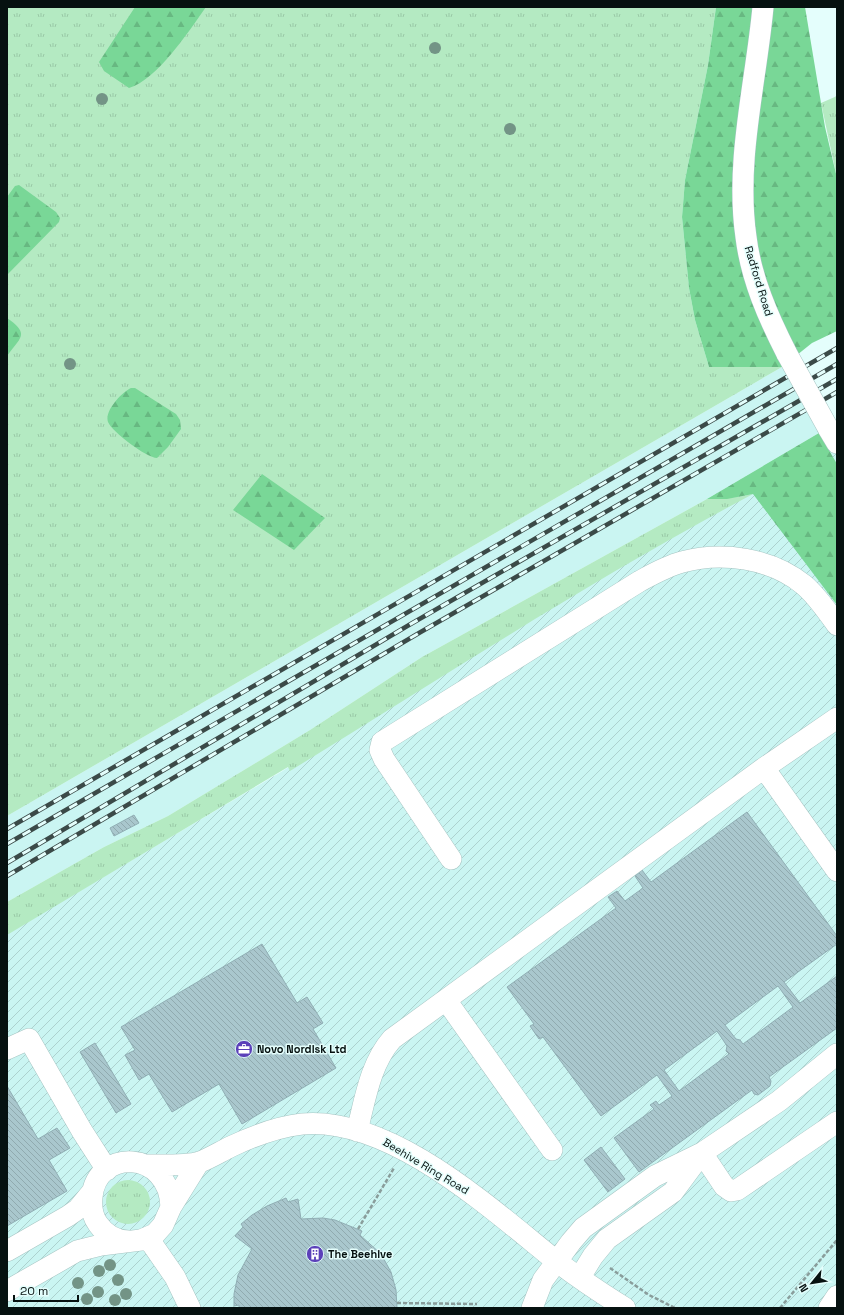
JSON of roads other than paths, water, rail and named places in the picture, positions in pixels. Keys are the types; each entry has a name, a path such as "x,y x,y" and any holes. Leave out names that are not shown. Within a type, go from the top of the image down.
{"street":[{"name":"Radford Road","path":"763,7 745,161 743,196 744,224 751,262 759,290 770,319 787,354 833,436"},
{"path":"451,860 384,759 380,750 382,742 640,581 674,565 688,561 725,558 752,561 776,568 804,585 837,624"},
{"path":"357,1131 378,1060 392,1039 764,768 837,718"},
{"path":"764,768 837,871"},
{"path":"446,1000 552,1150"},
{"path":"7,1049 29,1039 82,1131 107,1170 98,1180 92,1192 78,1209 7,1251"},
{"path":"532,1308 544,1280 576,1236 590,1223 656,1176 702,1153 779,1101 837,1054"},
{"path":"702,1153 724,1186 731,1191 737,1190 837,1122"},
{"name":"Beehive Ring Road","path":"107,1170 127,1162 146,1165 174,1165 199,1162 259,1134 288,1126 304,1124 323,1125 357,1131 374,1136 405,1150 475,1196 557,1261 625,1308"},
{"path":"580,1277 607,1238 672,1192 702,1153"},
{"path":"7,1291 77,1251 142,1240 163,1225 170,1207 199,1162"},
{"path":"146,1165 157,1172 165,1182 170,1194 170,1207"},
{"path":"92,1192 92,1210 94,1218 101,1228 117,1239 142,1240 175,1276 190,1308"},
{"path":"829,1308 837,1296"}],"railway":[{"path":"7,829 837,348"},
{"path":"7,844 837,364"},
{"path":"7,863 409,625 837,379"},
{"path":"7,876 419,633 837,392"}],"place":[{"name":"Novo Nordisk Ltd","path":"244,1049"},
{"name":"The Beehive","path":"315,1254"}]}
